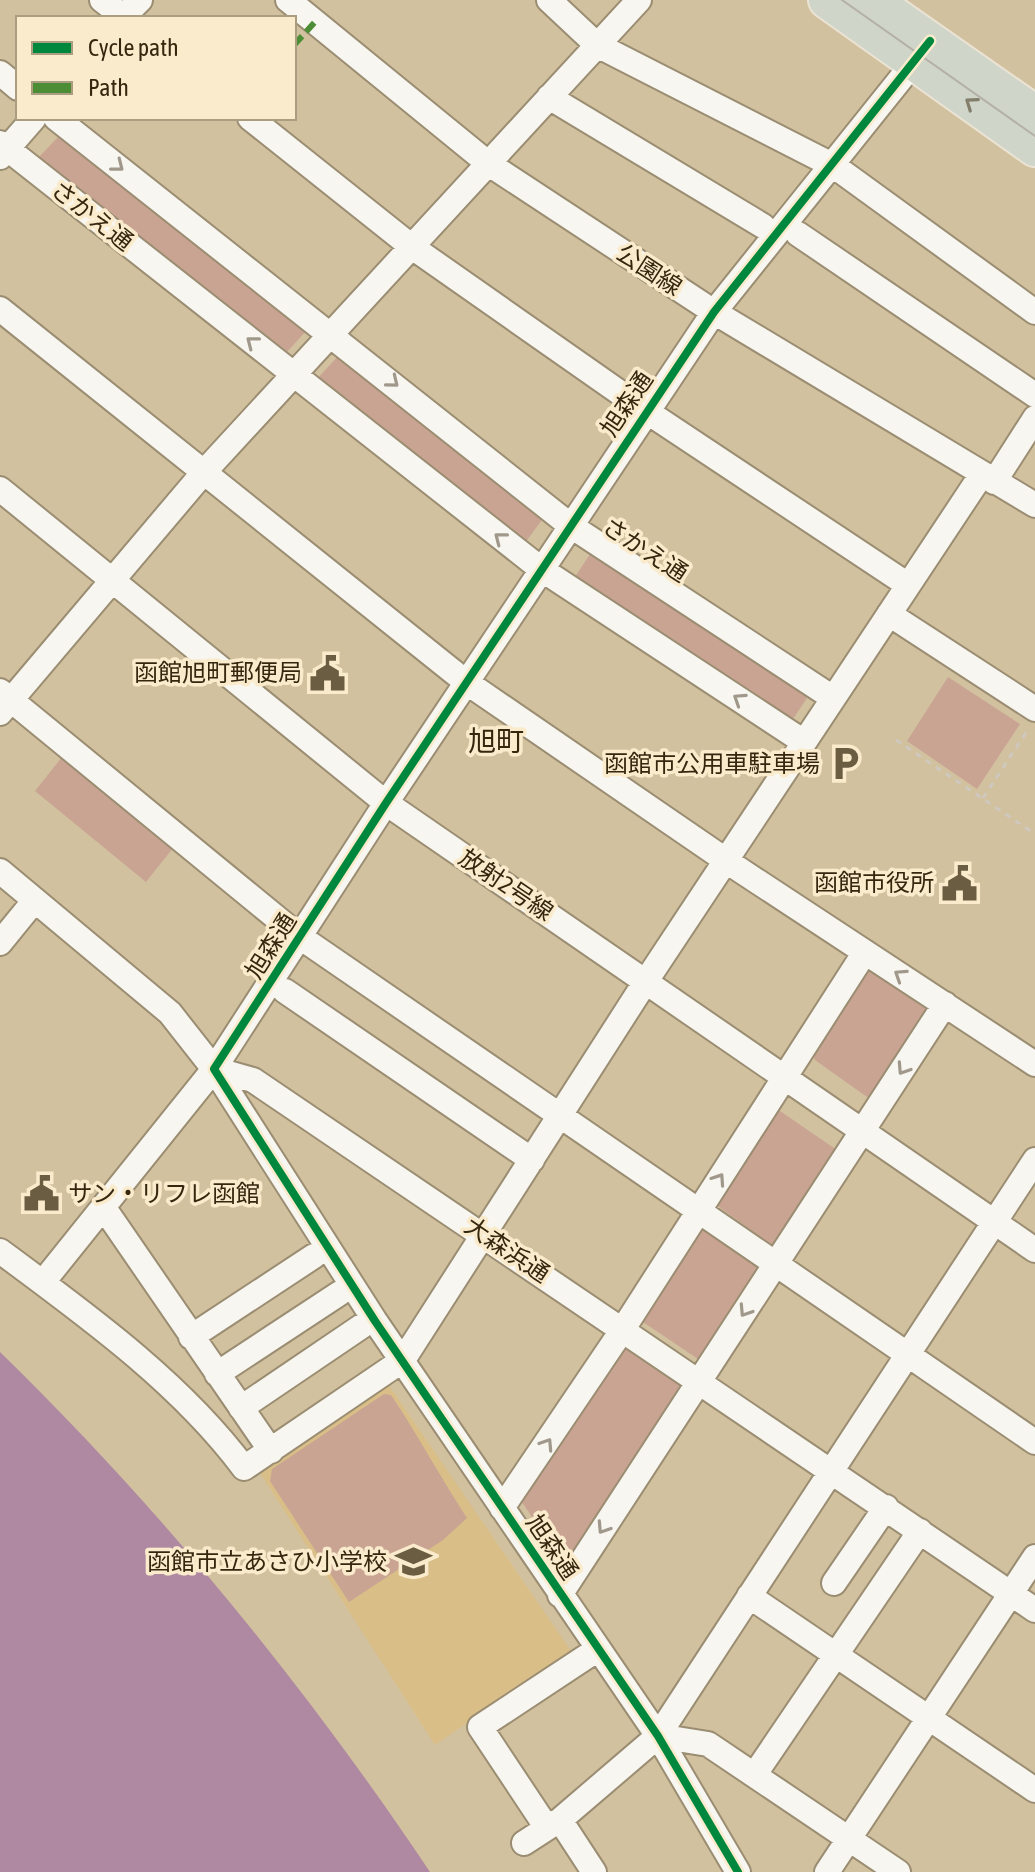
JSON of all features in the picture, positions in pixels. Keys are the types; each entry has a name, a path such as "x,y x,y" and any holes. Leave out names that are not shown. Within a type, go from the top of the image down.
{"highway":[{"path":"827,0 922,51 1032,130"},
{"path":"872,0 922,51"}],"street":[{"path":"102,0 127,13"},
{"path":"549,0 597,45 834,166 1035,312"},
{"path":"639,0 204,472 4,702 300,937 1035,1442"},
{"name":"公園線","path":"298,3 489,164 714,312 1035,505"},
{"name":"旭森通","path":"738,1872 658,1736 403,1360 231,1101 214,1069 386,803 714,312 834,166 922,51"},
{"path":"0,73 16,86"},
{"path":"549,97 763,226"},
{"path":"2,150 32,120"},
{"name":"さかえ通","path":"59,120 332,333 571,526 833,698"},
{"path":"253,120 412,247 646,411 908,585"},
{"name":"さかえ通","path":"2,150 541,569 804,742"},
{"path":"798,234 1035,395"},
{"path":"0,309 466,682 727,861 1035,1064"},
{"path":"0,1251 112,1337 182,1401 244,1468 403,1360 646,981 908,585 1035,418"},
{"name":"放射2号線","path":"0,489 386,803 1035,1250"},
{"path":"889,614 1032,704"},
{"path":"0,871 170,1013 214,1069 43,1282"},
{"path":"0,943 35,900"},
{"path":"502,1508 623,1329 865,952"},
{"path":"285,991 532,1160"},
{"path":"560,1595 945,1004"},
{"name":"大森浜通","path":"214,1069 253,1080 1035,1610"},
{"path":"524,1843 554,1824 658,1736 1035,1160"},
{"path":"104,1208 271,1451"},
{"path":"191,1337 314,1256"},
{"path":"217,1374 340,1293"},
{"path":"241,1408 362,1326"},
{"path":"834,1583 886,1507"},
{"path":"755,1774 920,1531"},
{"path":"827,1872 1035,1557"},
{"path":"749,1596 1035,1790"},
{"path":"594,1872 480,1727 598,1649"},
{"path":"658,1736 708,1744 898,1872"}],"path":[{"path":"983,798 1032,704"},
{"path":"896,740 1035,834"}],"shaded area":[{"path":"60,135 307,330 285,354 38,158"},
{"path":"339,355 544,517 525,543 317,379"},
{"path":"592,551 809,695 791,722 573,580"},
{"path":"948,677 1020,724 977,789 907,741"},
{"path":"62,757 173,848 146,882 35,791"},
{"path":"870,971 926,1009 928,1017 877,1095 867,1097 815,1060 812,1052 861,973"},
{"path":"780,1111 834,1148 836,1157 781,1242 772,1245 719,1207 717,1199 772,1113"},
{"path":"704,1227 760,1267 704,1359 698,1359 637,1318 695,1230"},
{"path":"621,1346 682,1387 565,1567 520,1499"},
{"path":"0,1352 118,1473 228,1601 333,1734 430,1872 0,1872"},
{"name":"函館市立あさひ小学校","path":"382,1386 390,1387 571,1651 435,1745 260,1473"},
{"path":"384,1394 391,1395 467,1518 443,1540 349,1602 270,1481 272,1469"}],"tram line":[{"path":"842,0 1035,136"}],"marked path":[{"path":"296,43 315,22"}],"cycle path":[{"path":"738,1872 658,1736 375,1321 214,1069 386,803 714,312 930,41"}],"place":[{"name":"函館旭町郵便局","path":"328,673"},
{"name":"函館市公用車駐車場","path":"846,764"},
{"name":"函館市役所","path":"960,883"},
{"name":"サン・リフレ函館","path":"42,1194"},
{"name":"函館市立あさひ小学校","path":"413,1562"}],"district":[{"name":"旭町","path":"496,741"}]}
